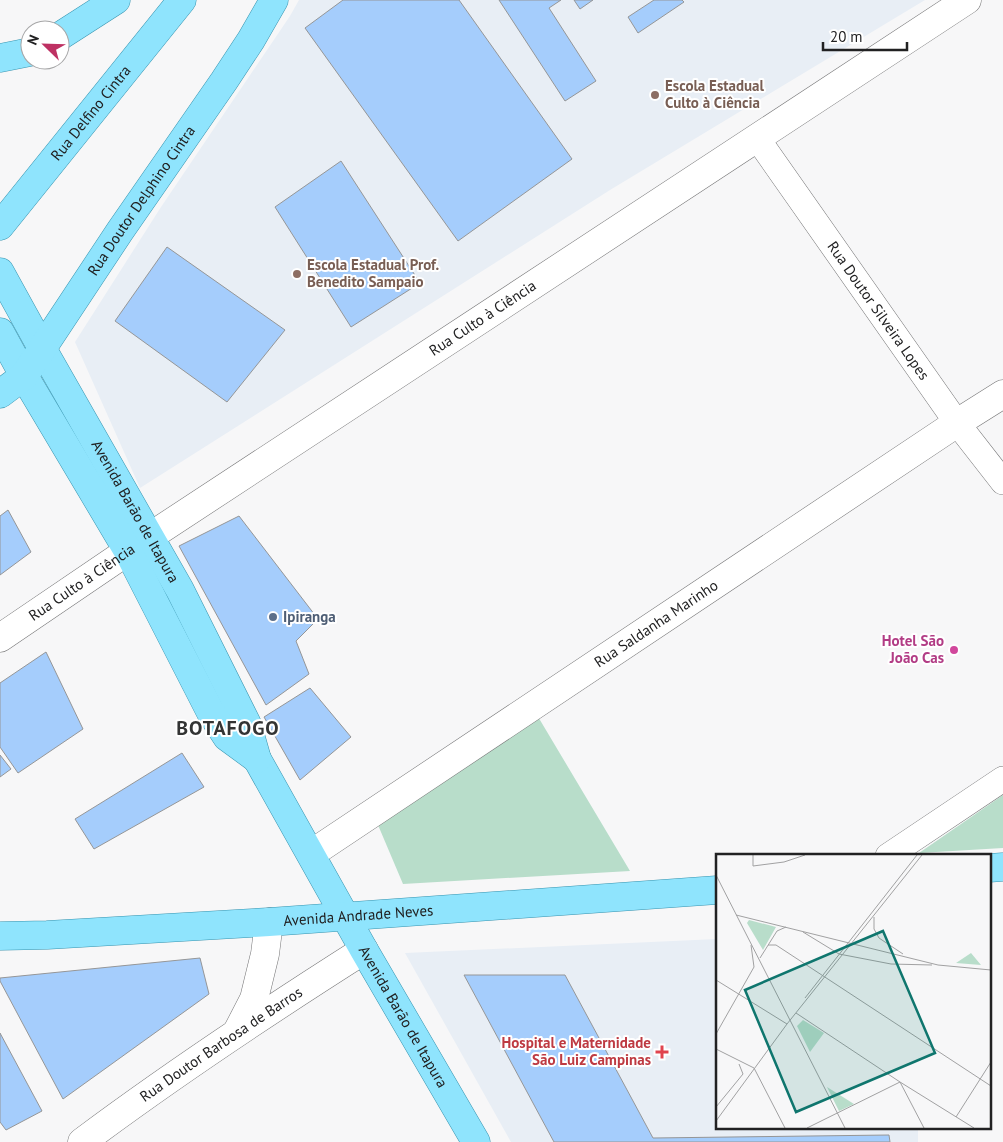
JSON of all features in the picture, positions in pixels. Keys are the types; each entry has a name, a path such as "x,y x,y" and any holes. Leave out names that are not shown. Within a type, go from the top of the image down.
{"main road":[{"path":"70,30 116,0"},
{"name":"Rua Delfino Cintra","path":"0,226 182,0"},
{"name":"Rua Doutor Delphino Cintra","path":"0,394 24,376 120,231 224,81 274,0"},
{"path":"0,58 20,54"},
{"name":"Avenida Barão de Itapura","path":"0,272 42,350 139,545 210,711 226,737 256,759 311,854 344,916 476,1142"},
{"name":"Avenida Barão de Itapura","path":"0,332 24,376 139,545"},
{"path":"990,868 1003,867"},
{"name":"Avenida Andrade Neves","path":"0,936 269,922 716,890"},
{"path":"0,955 16,954 47,935"}],"street":[{"name":"Rua Culto à Ciência","path":"0,638 967,0"},
{"name":"Rua Doutor Silveira Lopes","path":"757,138 957,423 1003,482"},
{"name":"Rua Saldanha Marinho","path":"311,854 1003,394"},
{"path":"891,854 1003,779"},
{"path":"238,1031 254,999 265,954 269,922"},
{"name":"Rua Doutor Barbosa de Barros","path":"82,1142 146,1094 238,1031 364,950"}],"shaded area":[{"name":"Escola Estadual Prof. Benedito Sampaio","path":"299,0 925,0 610,190 140,488 75,342 161,207"},
{"name":"Hospital e Maternidade São Luiz Campinas","path":"716,939 716,1130 918,1130 918,1142 890,1142 889,1135 653,1138 565,975 464,975 554,1142 511,1142 405,953"}],"green space":[{"path":"537,715 630,871 403,884 378,825"},
{"path":"1003,795 1003,848 919,853"}],"building":[{"path":"343,0 459,0 572,159 458,241 305,28"},
{"path":"499,0 561,0 549,8 596,81 565,101"},
{"path":"574,0 593,0 580,9"},
{"path":"654,0 682,0 684,2 638,33 628,17"},
{"path":"341,161 420,283 351,327 275,207"},
{"path":"167,247 285,330 227,402 115,321"},
{"path":"8,510 31,552 0,575 0,516"},
{"path":"239,516 318,619 296,641 309,674 266,705 179,546"},
{"path":"46,652 83,729 18,773 0,747 0,683"},
{"path":"310,688 351,737 300,780 264,717"},
{"path":"182,753 204,787 94,849 75,819"},
{"path":"0,755 11,769 0,777"},
{"path":"200,958 209,994 63,1099 0,981 0,978"},
{"path":"464,975 565,975 653,1138 889,1135 890,1142 554,1142"},
{"path":"0,1033 42,1111 6,1130 0,1122"}],"place":[{"name":"Escola Estadual Culto à Ciência","path":"655,95"},
{"name":"Escola Estadual Prof. Benedito Sampaio","path":"297,274"},
{"name":"Ipiranga","path":"273,617"},
{"name":"Hotel São João Cas","path":"954,650"},
{"name":"Hospital e Maternidade São Luiz Campinas","path":"662,1052"}],"district":[{"name":"BOTAFOGO","path":"228,728"}]}
